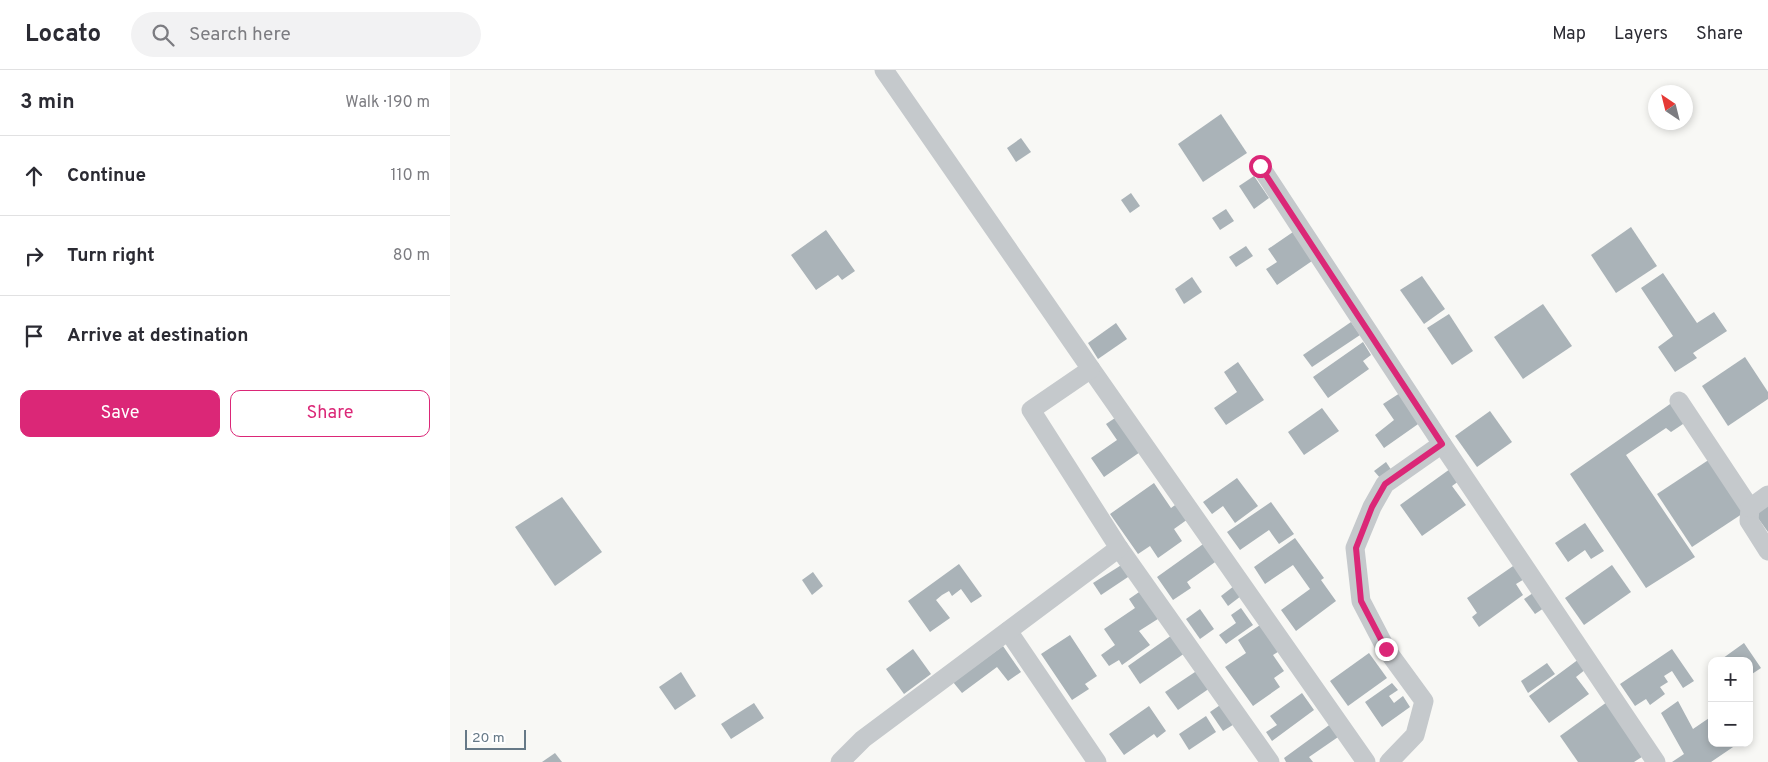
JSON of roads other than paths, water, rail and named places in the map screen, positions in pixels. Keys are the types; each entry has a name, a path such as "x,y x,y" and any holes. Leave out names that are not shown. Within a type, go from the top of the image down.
{"street":[{"path":"884,70 1366,762"},
{"path":"1260,166 1442,444 1656,762"},
{"path":"1091,369 1031,410 1119,548 1270,762"},
{"path":"1679,401 1750,508 1749,521 1768,551"},
{"path":"1389,762 1415,735 1424,701 1386,649 1361,601 1356,548 1372,507 1385,484 1442,444"},
{"path":"1750,508 1768,495"},
{"path":"840,762 863,739 1119,548"},
{"path":"1008,631 1098,762"}]}
